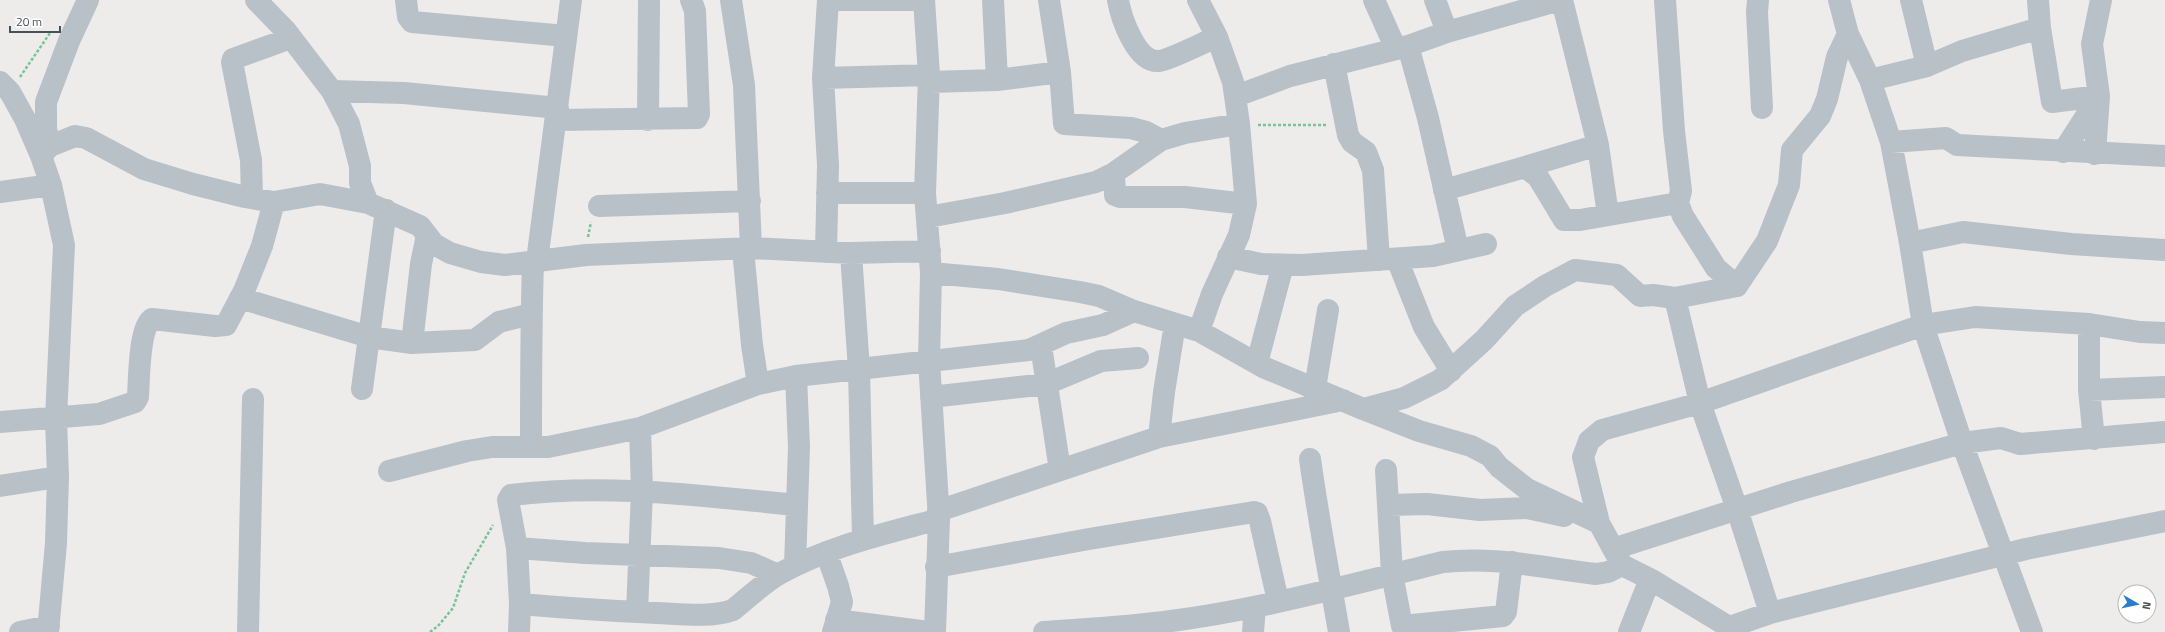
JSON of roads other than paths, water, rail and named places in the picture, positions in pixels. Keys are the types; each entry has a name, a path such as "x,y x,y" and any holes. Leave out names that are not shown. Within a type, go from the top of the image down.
{"street":[{"path":"20,632 49,629 58,477 56,418 64,245 45,151 46,102 69,41 88,0"},
{"path":"256,0 283,27 332,90 349,124 360,166 360,183 377,206 369,337 362,389"},
{"path":"406,0 408,17 412,22 566,36"},
{"path":"531,447 531,314 535,262 557,114 571,0"},
{"path":"648,120 649,0"},
{"path":"332,90 404,93 557,114 648,120 697,118 695,11 691,0"},
{"path":"731,0 744,85 750,201 747,249 752,345 758,384"},
{"path":"826,252 828,193 827,135 823,78 830,0 924,0 929,79 925,193 931,262 929,362 938,515 935,632"},
{"path":"993,0 997,80"},
{"path":"1049,0 1060,72 1064,124 1087,124 1130,128 1146,132 1162,140"},
{"path":"1118,0 1122,16 1131,38 1150,59 1163,60 1217,37"},
{"path":"1374,0 1402,47 1444,190 1458,250"},
{"path":"1436,0 1447,32"},
{"path":"1665,0 1674,131 1681,191 1678,203 1683,216 1716,268 1737,286"},
{"path":"1758,0 1757,12 1762,108"},
{"path":"1839,0 1848,34 1870,80 1891,142 1910,243 1923,326 1962,443 2032,632"},
{"path":"1911,0 1927,66"},
{"path":"2038,0 2040,28 2052,102 2099,96"},
{"path":"2095,154 2099,96 2092,44 2100,0"},
{"path":"1236,96 1290,76 1402,47 1447,32 1490,9 1554,1 1598,146 1608,215"},
{"path":"1199,331 1212,294 1239,235 1246,204 1236,96 1229,67 1204,4"},
{"path":"1870,80 1927,66 1962,51 2040,28"},
{"path":"1362,409 1416,392 1440,380 1484,340 1515,306 1545,286 1575,270 1617,275 1640,296 1653,295 1675,298 1737,286 1767,241 1789,185 1788,178 1792,150 1820,116 1827,99 1837,57 1848,34"},
{"path":"252,198 251,160 232,62 233,59 291,38"},
{"path":"1334,64 1345,125 1350,139 1366,152 1373,170 1388,259 1424,327 1451,370"},
{"path":"823,78 997,80 1060,72"},
{"path":"5,87 45,151"},
{"path":"2063,152 2099,96"},
{"path":"928,217 1005,203 1087,184 1114,173 1162,140 1185,133 1239,124"},
{"path":"45,151 72,136 86,138 144,169 192,184 274,202 320,194 377,206 420,226 434,244 461,257 505,265 586,255 747,249 851,253 931,262 998,279 1099,296 1134,312 1199,331 1257,363 1362,409 1419,431 1476,449 1490,456 1499,467 1527,489 1598,523"},
{"path":"1891,142 1946,138 1957,145 2095,154 2165,156"},
{"path":"1444,190 1598,146"},
{"path":"1525,167 1538,177 1564,220 1580,220 1678,203"},
{"path":"1114,173 1115,195 1120,197 1185,197 1246,204"},
{"path":"0,192 51,185"},
{"path":"828,193 925,193"},
{"path":"599,206 750,201"},
{"path":"0,422 99,414 137,400 146,325 150,320 222,327 227,324 240,298 262,246 274,202"},
{"path":"1910,243 1963,232 2165,250"},
{"path":"412,343 421,264 427,235"},
{"path":"1228,257 1261,264 1283,266 1433,256 1486,244"},
{"path":"851,253 858,370 863,539"},
{"path":"1257,363 1283,266"},
{"path":"240,298 369,337 412,343 475,340 499,322 531,314"},
{"path":"1675,298 1700,403 1737,509 1770,613"},
{"path":"1315,388 1328,310"},
{"path":"389,471 467,450 492,447 548,447 640,428 758,384 796,376 1009,354 1041,346 1066,333 1103,325 1134,312"},
{"path":"2165,334 2140,332 2089,324 1975,317 1923,326 1700,403 1602,430 1589,441 1583,457 1598,523 1618,557 1650,579 1732,630 1770,613 2004,554 2165,521"},
{"path":"1159,437 1164,392 1175,324"},
{"path":"2089,324 2089,390 2094,438"},
{"path":"1041,346 1060,470"},
{"path":"931,397 1046,384 1101,361 1138,358"},
{"path":"786,571 797,506 799,447 796,376"},
{"path":"2089,390 2165,387"},
{"path":"248,632 253,399"},
{"path":"520,604 687,614 725,612 738,606 786,571 826,552 938,515 1060,470 1159,437 1264,418 1343,400"},
{"path":"637,612 642,491 640,428"},
{"path":"1044,632 1172,627 1443,562 1464,560 1512,562 1596,574 1608,572 1618,557 1737,509 1962,443 2001,438 2020,444 2165,432"},
{"path":"1310,459 1318,518 1333,589 1339,632"},
{"path":"1386,470 1392,574 1400,625 1411,626 1503,616 1506,612 1512,562"},
{"path":"0,486 58,477"},
{"path":"519,632 520,604 517,548 508,500 511,495 563,490 622,489 797,506"},
{"path":"1388,505 1427,504 1480,510 1527,508 1598,523"},
{"path":"936,567 1089,538 1254,512 1257,513 1260,521 1278,602"},
{"path":"517,548 640,554 739,561 786,571"},
{"path":"826,552 841,596 841,606 835,626 929,632"},
{"path":"1629,632 1650,579"},
{"path":"1253,632 1254,607"}]}
